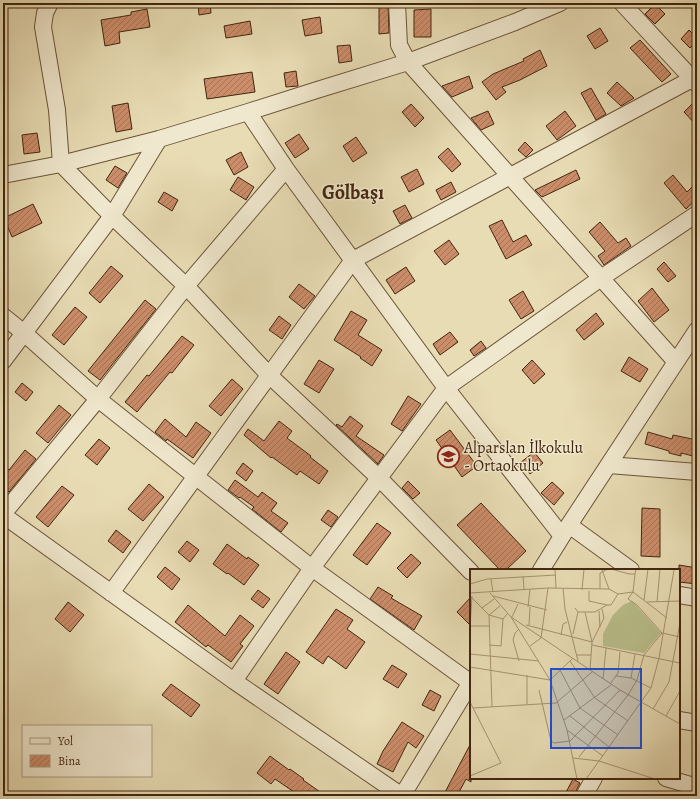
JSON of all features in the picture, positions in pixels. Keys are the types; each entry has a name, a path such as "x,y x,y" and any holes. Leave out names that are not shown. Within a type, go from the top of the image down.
{"street":[{"path":"50,3 45,12 43,26 57,110 61,164 112,216 186,286 270,375 379,478 470,571"},
{"path":"397,3 399,45 408,62 676,362"},
{"path":"3,174 61,164 159,139 248,112 408,62 515,22 560,3"},
{"path":"111,593 353,260 509,176 695,82 622,3"},
{"path":"248,112 286,169 446,388 566,531 629,569"},
{"path":"3,361 112,216 159,139"},
{"path":"286,169 186,286 98,399 3,515 234,681 402,796 470,685"},
{"path":"234,681 312,568 446,388 601,278 697,214"},
{"path":"3,316 98,399 312,568 470,682"},
{"path":"542,569 676,362 692,344 697,330"},
{"path":"609,465 697,472"},
{"path":"680,596 697,598"},
{"path":"680,720 697,723"},
{"path":"584,796 593,779"},
{"path":"669,779 697,787"}],"building":[{"path":"198,3 210,3 211,13 199,15"},
{"path":"379,3 388,3 389,33 379,34"},
{"path":"655,4 665,14 655,24 645,14"},
{"path":"147,9 150,27 119,32 120,43 105,46 101,20 131,15 131,12"},
{"path":"431,9 431,37 414,37 414,10"},
{"path":"320,17 322,33 305,36 302,20"},
{"path":"250,21 252,34 226,38 224,26"},
{"path":"600,28 608,41 595,49 587,36"},
{"path":"689,30 697,38 690,48 681,39"},
{"path":"640,40 671,74 662,82 630,48"},
{"path":"350,45 352,61 339,63 337,46"},
{"path":"540,50 547,66 520,80 502,87 506,92 496,100 482,82 493,74 524,61 523,59"},
{"path":"296,71 298,86 286,87 284,73"},
{"path":"252,72 255,92 207,99 204,79"},
{"path":"469,76 473,88 452,97 442,86"},
{"path":"617,82 634,98 621,106 607,93"},
{"path":"591,88 606,114 596,120 581,93"},
{"path":"697,99 697,126 684,112"},
{"path":"128,103 132,129 116,132 112,106"},
{"path":"411,104 424,118 415,127 402,112"},
{"path":"488,111 494,124 481,130 471,118"},
{"path":"565,111 576,126 557,140 546,126"},
{"path":"37,133 40,152 24,154 22,135"},
{"path":"299,134 309,149 295,158 285,143"},
{"path":"356,137 367,153 353,162 343,146"},
{"path":"525,142 533,150 526,157 518,150"},
{"path":"448,148 461,164 452,172 438,157"},
{"path":"241,152 248,167 234,175 226,160"},
{"path":"115,166 127,173 118,188 106,180"},
{"path":"417,169 424,184 409,192 401,177"},
{"path":"576,170 580,179 542,197 535,190"},
{"path":"673,175 687,192 697,182 697,199 686,209 664,183"},
{"path":"238,177 254,187 246,200 230,190"},
{"path":"451,182 456,192 441,200 436,190"},
{"path":"164,192 178,200 172,211 158,202"},
{"path":"33,204 42,223 12,237 4,218"},
{"path":"405,205 412,218 400,224 393,211"},
{"path":"502,220 513,242 526,235 532,245 506,259 489,226"},
{"path":"600,222 618,243 626,238 631,246 604,265 598,256 605,251 589,232"},
{"path":"449,240 459,254 445,265 434,251"},
{"path":"664,262 676,276 668,282 657,269"},
{"path":"111,266 123,276 100,303 89,293"},
{"path":"406,267 415,281 395,294 386,280"},
{"path":"299,284 315,296 304,309 289,297"},
{"path":"652,288 669,310 654,322 638,301"},
{"path":"523,291 534,311 521,319 509,300"},
{"path":"145,300 156,309 100,380 88,371"},
{"path":"75,307 87,317 64,345 52,335"},
{"path":"351,311 367,320 358,335 382,350 372,366 360,358 361,357 334,340"},
{"path":"596,313 604,324 584,340 576,330"},
{"path":"279,316 291,325 282,339 269,330"},
{"path":"450,332 458,342 440,355 433,344"},
{"path":"182,336 194,345 172,373 170,372 137,412 125,402"},
{"path":"481,341 486,348 474,356 470,350"},
{"path":"629,357 648,369 640,382 621,371"},
{"path":"319,360 334,369 319,393 304,384"},
{"path":"532,360 545,374 534,384 522,370"},
{"path":"232,379 243,389 221,416 209,406"},
{"path":"22,383 33,392 26,401 15,392"},
{"path":"408,396 421,404 402,431 391,424"},
{"path":"59,405 71,415 48,443 36,433"},
{"path":"350,416 363,426 356,436 384,455 378,464 336,425 337,424 342,427"},
{"path":"165,419 186,437 196,422 211,433 193,458 167,439 166,441 155,432"},
{"path":"279,421 292,431 287,438 328,471 319,484 300,471 297,475 272,457 271,458 244,435 248,429 264,441"},
{"path":"450,430 477,466 462,477 436,440"},
{"path":"648,432 672,439 673,435 697,440 697,457 681,453 681,456 669,453 669,451 645,444"},
{"path":"99,439 110,448 97,465 85,455"},
{"path":"25,450 36,459 9,492 3,487 3,475 8,469 9,470"},
{"path":"534,452 543,463 530,474 520,463"},
{"path":"243,463 253,471 246,481 236,473"},
{"path":"235,480 258,497 262,492 277,503 271,511 288,523 281,532 252,509 254,507 228,490"},
{"path":"408,481 420,493 413,499 402,488"},
{"path":"552,482 564,493 554,505 541,493"},
{"path":"149,484 164,497 143,521 128,509"},
{"path":"62,486 74,495 48,527 36,517"},
{"path":"481,503 526,551 507,569 499,569 457,525"},
{"path":"642,508 660,509 660,557 641,556"},
{"path":"328,510 338,517 331,527 321,520"},
{"path":"377,523 391,533 367,565 353,555"},
{"path":"116,530 131,542 123,553 108,541"},
{"path":"187,541 199,550 190,562 178,552"},
{"path":"227,544 247,559 248,557 259,565 244,585 213,564"},
{"path":"411,554 421,563 407,578 397,568"},
{"path":"679,565 697,568 697,584 680,582"},
{"path":"165,567 180,579 172,590 157,577"},
{"path":"378,587 393,596 391,598 422,616 414,630 370,599"},
{"path":"258,590 270,599 263,608 251,599"},
{"path":"470,598 470,625 457,612"},
{"path":"68,602 84,615 70,632 55,619"},
{"path":"188,605 225,636 240,615 254,626 240,644 243,646 231,662 208,645 206,647 175,622"},
{"path":"336,609 353,620 347,629 365,642 346,669 328,656 323,664 306,652"},
{"path":"286,652 300,662 278,694 264,684"},
{"path":"392,665 407,674 398,688 383,679"},
{"path":"171,684 200,705 191,717 162,695"},
{"path":"430,690 441,696 434,711 422,705"},
{"path":"402,722 424,736 416,748 408,742 393,772 377,764 383,751"},
{"path":"470,745 471,782 466,779 457,796 443,796"},
{"path":"270,756 326,796 300,796 275,779 271,784 257,773"},
{"path":"573,779 580,783 575,796 564,796"}],"place":[{"name":"Alparslan İlkokulu - Ortaokulu","path":"449,456"}],"district":[{"name":"Gölbaşı","path":"353,192"}]}
